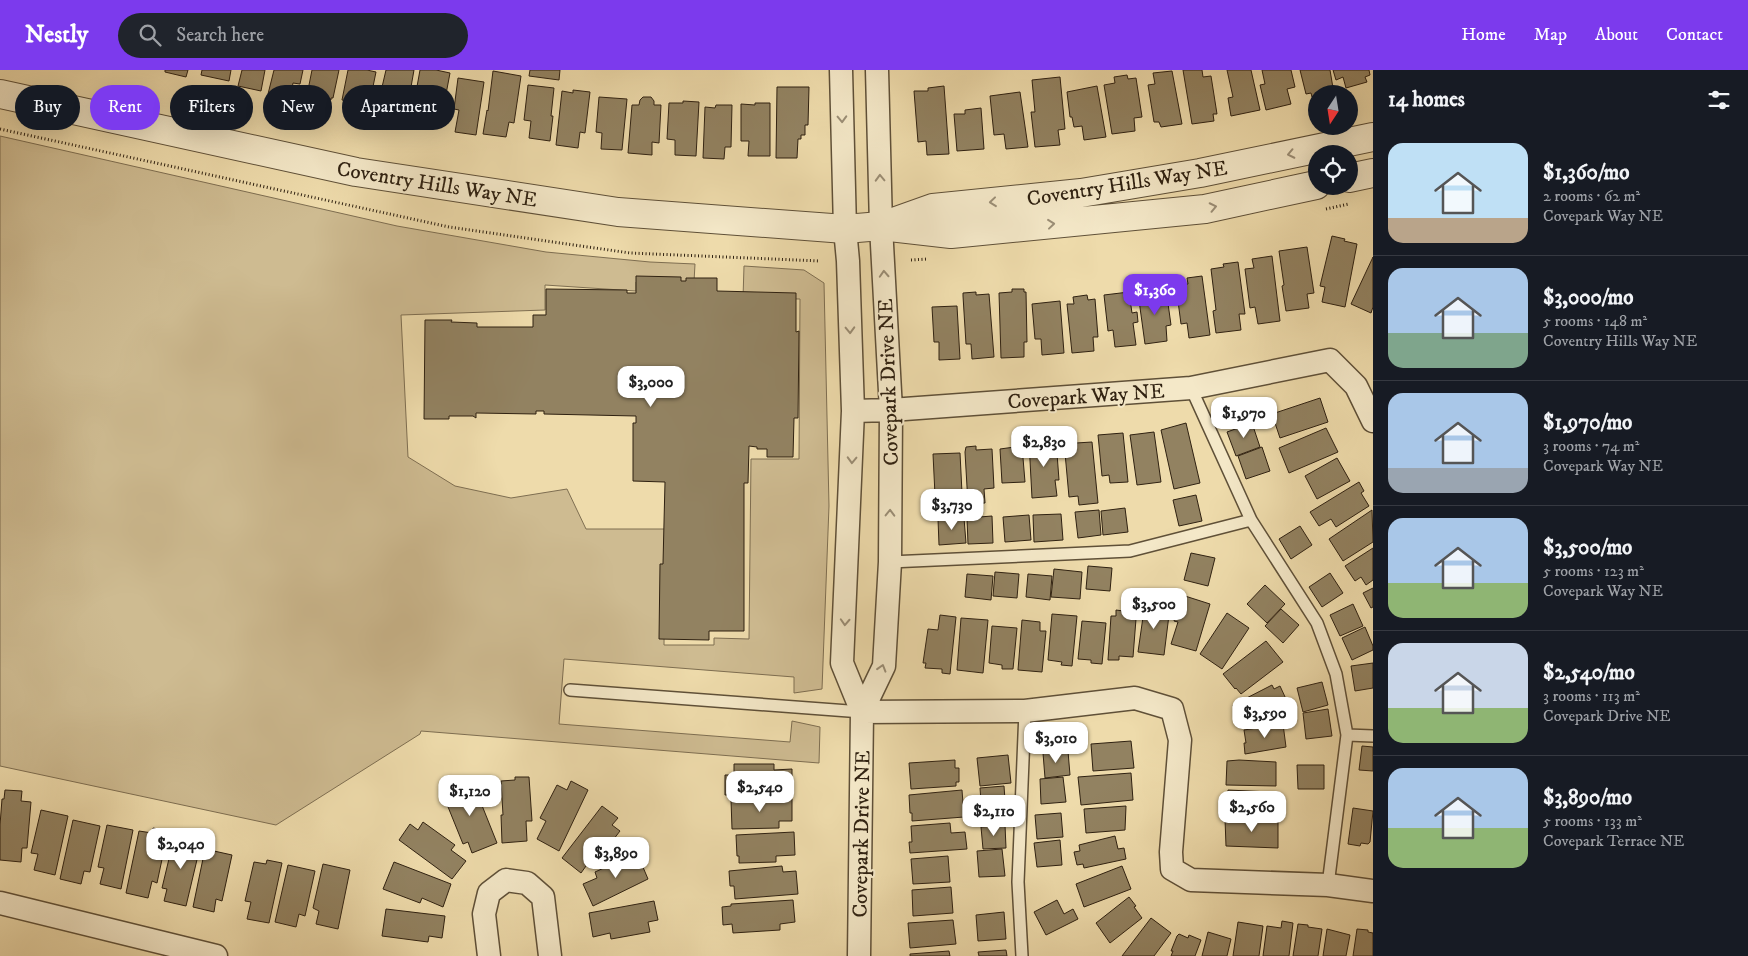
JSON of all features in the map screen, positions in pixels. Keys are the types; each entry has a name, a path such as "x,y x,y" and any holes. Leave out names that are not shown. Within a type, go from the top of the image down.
{"street":[{"name":"Covepark Drive NE","path":"841,70 845,229 854,411 842,663 862,712 859,956"},
{"name":"Covepark Drive NE","path":"862,712 884,666 890,562 891,410 881,226 877,70"},
{"name":"Coventry Hills Way NE","path":"0,94 356,172 618,212 845,229 881,226 951,234 1205,209 1308,187"},
{"name":"Coventry Hills Way NE","path":"881,226 933,208 1081,193 1200,173 1373,137"},
{"path":"1358,176 1373,173"},
{"name":"Covepark Way NE","path":"854,411 891,410 1191,388 1330,360 1356,386 1373,421"},
{"path":"862,712 1024,711 1135,698 1172,709 1180,740 1171,852 1172,869 1192,880 1328,885 1373,891"},
{"path":"489,956 484,914 489,893 506,880 527,883 543,897 550,956"},
{"path":"0,904 216,956"}],"lane":[{"path":"1191,388 1250,520 1317,623 1336,674 1347,735 1328,885"},
{"path":"890,562 1130,551 1250,520"},
{"path":"570,690 862,712"},
{"path":"1022,956 1018,882 1024,711"},
{"path":"1347,735 1373,736"}],"path":[{"path":"0,129 449,227 630,253 820,261"}],"shaded area":[{"path":"0,136 397,226 546,252 650,262 695,264 694,282 636,282 636,291 545,285 545,310 401,315 408,457 455,486 511,498 567,489 586,529 665,529 664,645 714,645 714,638 749,639 751,459 799,459 800,299 743,298 744,266 804,270 824,283 829,506 822,689 794,693 794,677 564,659 559,724 790,742 792,721 820,727 819,763 421,731 420,734 276,825 0,766"}],"building":[{"path":"165,70 188,70 186,77 165,72"},
{"path":"202,70 231,70 229,81 201,75"},
{"path":"242,70 265,70 261,91 253,89 253,85 238,85"},
{"path":"274,70 303,70 300,84 270,85"},
{"path":"312,70 339,70 333,98 332,85 309,85"},
{"path":"348,70 376,72 373,85 345,85"},
{"path":"386,70 414,70 411,85 382,85"},
{"path":"420,70 436,70 450,73 448,85 417,85"},
{"path":"530,70 560,70 559,80 529,76"},
{"path":"1183,70 1202,70 1203,77 1211,76 1217,114 1213,114 1214,121 1192,124"},
{"path":"1227,70 1251,70 1260,110 1231,116 1228,98 1233,97"},
{"path":"1262,70 1291,70 1295,87 1287,89 1291,104 1266,110 1260,85 1265,84"},
{"path":"1300,70 1330,70 1332,85 1308,85 1308,94 1306,94"},
{"path":"1333,70 1369,70 1370,75 1365,77 1367,82 1356,85 1345,85 1343,77 1336,80"},
{"path":"493,71 521,76 514,123 509,122 506,137 483,134"},
{"path":"1172,71 1182,124 1161,127 1159,122 1154,122 1148,85 1155,84 1153,73"},
{"path":"1127,75 1128,79 1136,78 1142,117 1134,118 1135,131 1112,134 1104,85 1115,83 1114,77"},
{"path":"1060,77 1065,129 1058,130 1060,145 1035,147 1031,112 1035,112 1032,80"},
{"path":"458,78 484,82 476,135 455,132 459,110 455,109"},
{"path":"528,85 554,88 550,141 529,138 531,121 524,120"},
{"path":"944,86 949,154 927,155 926,141 918,142 914,91 928,91 928,88"},
{"path":"1097,86 1106,137 1084,140 1082,126 1074,127 1072,117 1070,117 1067,92"},
{"path":"777,87 809,87 808,125 805,125 805,135 801,135 801,139 798,139 797,158 776,158"},
{"path":"573,90 590,92 585,133 580,132 578,148 556,145 562,91 573,93"},
{"path":"1020,92 1028,147 1006,149 1004,134 994,135 990,96"},
{"path":"599,97 627,99 622,150 601,149 602,133 596,132"},
{"path":"643,97 651,97 654,105 661,105 659,143 652,142 652,155 628,153 632,105 639,105"},
{"path":"683,101 699,102 696,156 675,155 675,140 667,139 669,103 683,103"},
{"path":"755,103 770,103 770,156 748,156 749,141 741,141 741,104 755,105"},
{"path":"716,105 732,105 731,147 725,147 724,159 703,158 705,107 715,108"},
{"path":"981,108 984,149 957,151 954,114 965,114 965,110"},
{"path":"1332,236 1357,244 1345,307 1322,302 1325,287 1320,286"},
{"path":"1307,247 1314,293 1307,294 1309,308 1286,311 1279,251"},
{"path":"1272,256 1280,321 1258,324 1255,307 1250,308 1245,269 1254,268 1252,259"},
{"path":"1373,257 1373,307 1371,313 1351,304"},
{"path":"1238,262 1245,314 1239,314 1241,330 1216,333 1213,311 1216,310 1211,269 1224,267 1223,264"},
{"path":"636,276 681,277 681,281 686,281 686,278 717,278 717,291 796,293 796,332 799,331 798,418 794,418 793,457 767,457 767,449 757,449 757,447 749,446 748,483 744,483 744,631 709,631 709,640 659,639 660,564 663,564 665,482 633,481 633,423 636,423 636,416 544,414 544,411 536,411 536,414 476,413 476,418 473,416 449,416 449,419 424,419 425,320 452,320 451,322 477,323 477,327 533,327 533,315 546,315 546,289 627,290 627,293 636,293"},
{"path":"1202,276 1210,335 1189,338 1187,323 1181,324 1176,286 1188,284 1187,278"},
{"path":"1012,289 1024,289 1024,292 1026,292 1027,342 1024,342 1024,357 1001,358 999,293 1012,292"},
{"path":"1166,289 1171,325 1166,326 1167,341 1145,344 1138,293"},
{"path":"976,292 976,295 989,294 994,357 972,359 971,344 966,344 963,293"},
{"path":"1129,292 1132,313 1137,312 1138,322 1133,323 1136,345 1115,347 1113,330 1108,331 1104,295"},
{"path":"1087,295 1088,300 1095,299 1098,337 1093,337 1094,351 1072,353 1067,304 1074,304 1073,297"},
{"path":"1060,301 1064,353 1042,355 1041,339 1035,339 1032,304"},
{"path":"957,306 960,359 939,360 939,342 934,342 932,307"},
{"path":"1320,398 1328,422 1280,438 1272,414"},
{"path":"1186,423 1200,483 1174,489 1161,430"},
{"path":"1252,423 1260,447 1236,456 1227,432"},
{"path":"1326,428 1338,452 1289,473 1279,448"},
{"path":"1154,432 1161,482 1137,485 1130,435"},
{"path":"1123,433 1128,482 1110,483 1109,475 1102,476 1098,435"},
{"path":"1056,440 1059,480 1055,480 1057,496 1032,498 1029,442"},
{"path":"1092,442 1098,503 1079,505 1078,496 1069,497 1065,453 1071,452 1070,446 1076,446 1076,443"},
{"path":"976,446 976,450 992,449 994,488 984,489 985,503 968,504 965,452 966,447"},
{"path":"1022,446 1025,482 1002,483 1000,449"},
{"path":"1262,447 1270,471 1246,479 1238,456"},
{"path":"960,453 962,493 935,495 933,454"},
{"path":"1337,458 1350,481 1317,499 1305,476"},
{"path":"1359,482 1364,491 1361,493 1369,506 1336,527 1331,519 1319,526 1310,512"},
{"path":"1196,495 1202,521 1179,526 1173,500"},
{"path":"1125,508 1128,532 1103,535 1101,511"},
{"path":"1099,510 1101,535 1078,538 1075,512"},
{"path":"1372,510 1373,542 1343,561 1329,539"},
{"path":"1061,514 1063,540 1034,542 1033,515"},
{"path":"1029,515 1031,540 1005,542 1003,517"},
{"path":"992,516 993,543 968,544 967,518"},
{"path":"964,518 966,543 939,545 938,519"},
{"path":"1300,526 1312,545 1291,559 1279,539"},
{"path":"1373,548 1373,580 1366,585 1361,577 1355,581 1345,566"},
{"path":"1191,553 1215,558 1208,586 1184,580"},
{"path":"1088,566 1112,568 1110,591 1086,589"},
{"path":"1054,569 1082,572 1080,599 1051,597"},
{"path":"995,572 1019,574 1017,598 993,596"},
{"path":"1330,573 1343,593 1322,607 1309,587"},
{"path":"967,574 993,576 991,600 965,597"},
{"path":"1028,574 1052,576 1050,600 1026,597"},
{"path":"1265,585 1285,604 1267,623 1247,604"},
{"path":"1373,588 1373,607 1371,608 1363,593"},
{"path":"1185,596 1210,604 1196,651 1171,644 1178,622 1174,621 1177,610 1181,611"},
{"path":"1145,603 1164,606 1162,614 1169,615 1164,655 1138,652"},
{"path":"1353,604 1363,626 1340,636 1330,615"},
{"path":"1281,609 1299,625 1283,643 1265,626"},
{"path":"1116,610 1131,612 1130,619 1136,619 1133,657 1119,656 1119,660 1108,660 1111,616 1116,616"},
{"path":"1227,613 1249,628 1222,669 1200,654"},
{"path":"1052,614 1077,616 1072,666 1061,665 1062,662 1048,660"},
{"path":"940,615 956,617 950,674 942,673 942,669 925,668 926,663 923,663 928,629 938,630"},
{"path":"961,618 988,620 983,673 957,670"},
{"path":"1022,620 1040,622 1040,631 1046,631 1042,672 1018,670"},
{"path":"1082,621 1106,623 1102,664 1091,663 1091,660 1078,659"},
{"path":"992,626 1017,628 1013,669 1002,669 1002,665 989,663"},
{"path":"1365,627 1373,650 1352,660 1342,638"},
{"path":"1266,641 1283,662 1241,694 1223,674"},
{"path":"1373,663 1373,688 1355,691 1351,666"},
{"path":"1322,682 1328,705 1303,712 1297,688"},
{"path":"1272,685 1274,689 1280,686 1286,699 1281,702 1283,708 1249,724 1243,711 1237,714 1233,705"},
{"path":"1328,709 1332,736 1306,739 1303,713"},
{"path":"1283,724 1286,747 1245,754 1244,730"},
{"path":"1131,741 1134,768 1093,771 1091,744"},
{"path":"1362,746 1373,747 1373,771 1359,770"},
{"path":"1068,751 1070,775 1045,778 1043,753"},
{"path":"1008,755 1011,783 980,786 977,758"},
{"path":"955,760 955,768 959,768 959,782 956,782 956,786 911,789 909,763"},
{"path":"1227,761 1276,762 1276,786 1226,785"},
{"path":"734,764 774,764 774,770 792,769 792,793 725,795 725,775 734,775"},
{"path":"1297,765 1324,765 1324,789 1298,789"},
{"path":"1131,773 1133,800 1081,805 1078,777"},
{"path":"515,777 529,777 532,821 526,821 527,841 502,843 501,781 515,780"},
{"path":"1063,777 1066,802 1041,804 1040,779"},
{"path":"571,781 588,790 559,851 537,839 546,821 540,818 557,785 567,790"},
{"path":"473,783 497,843 472,853 468,842 463,844 442,792 463,784 464,786"},
{"path":"1004,786 1006,814 982,816 980,788"},
{"path":"5,790 22,791 21,801 31,802 27,848 22,848 21,862 0,860 0,825 2,799 4,799"},
{"path":"962,790 964,817 912,821 909,795"},
{"path":"1228,790 1270,792 1267,815 1226,814"},
{"path":"792,799 792,821 779,821 779,828 732,829 731,800"},
{"path":"602,806 618,818 612,825 620,831 596,862 591,859 581,873 562,858"},
{"path":"1126,806 1125,830 1086,833 1084,809"},
{"path":"1353,808 1373,811 1370,842 1368,844 1361,843 1360,846 1348,844"},
{"path":"41,810 68,816 55,875 34,870 38,854 31,853"},
{"path":"1061,813 1063,837 1037,839 1035,815"},
{"path":"1225,819 1278,821 1278,848 1226,846"},
{"path":"73,820 100,826 90,872 84,871 81,884 60,879"},
{"path":"423,822 455,845 451,850 466,861 452,879 399,840 410,824 418,830"},
{"path":"950,823 951,833 965,832 967,849 910,853 909,842 912,842 911,826"},
{"path":"107,825 133,830 121,889 100,884 104,868 98,867"},
{"path":"1005,825 1006,848 983,849 981,827"},
{"path":"153,828 168,831 157,883 152,881 148,898 126,893 139,831 152,833"},
{"path":"794,832 795,855 776,856 776,862 739,863 736,835"},
{"path":"183,834 199,838 198,847 200,847 186,906 164,901 167,889 162,888 173,842 181,843"},
{"path":"1115,836 1118,849 1124,848 1126,859 1084,868 1083,864 1077,865 1074,852 1080,851 1079,845"},
{"path":"1060,840 1062,865 1037,867 1034,843"},
{"path":"205,849 232,855 222,901 216,899 214,912 193,907"},
{"path":"1002,849 1005,876 979,877 977,851"},
{"path":"637,853 648,879 593,906 583,884 597,878 595,872"},
{"path":"948,856 950,882 913,884 911,859"},
{"path":"267,860 282,863 269,923 247,919 251,902 245,901 254,862 266,864"},
{"path":"394,862 451,884 443,907 422,898 420,903 383,889"},
{"path":"323,864 350,870 338,929 316,924 319,911 313,908"},
{"path":"288,865 315,871 305,916 299,914 296,927 275,922"},
{"path":"782,866 783,872 796,871 798,894 735,899 734,886 730,886 729,871"},
{"path":"1122,866 1131,889 1084,907 1076,884"},
{"path":"951,887 953,913 913,916 912,890"},
{"path":"1129,897 1142,918 1110,943 1096,923"},
{"path":"793,900 795,922 780,924 780,930 733,933 732,924 723,925 722,907 731,906 731,904"},
{"path":"1057,900 1064,914 1073,909 1078,919 1046,935 1034,912"},
{"path":"654,901 658,920 648,922 650,932 611,939 610,933 593,937 589,913"},
{"path":"386,909 445,916 442,938 429,936 428,942 382,936"},
{"path":"1004,912 1006,939 978,941 976,915"},
{"path":"1151,918 1171,933 1154,956 1122,956"},
{"path":"953,920 956,944 910,948 908,923"},
{"path":"1282,921 1293,923 1289,956 1263,956 1267,926 1281,928"},
{"path":"1238,922 1263,926 1259,956 1233,956"},
{"path":"1298,924 1322,929 1318,956 1293,956"},
{"path":"1327,929 1350,935 1346,956 1323,956"},
{"path":"1357,929 1368,930 1368,932 1373,933 1373,956 1353,956"},
{"path":"1208,932 1231,939 1227,956 1202,956"},
{"path":"1179,934 1188,938 1189,935 1201,940 1195,956 1171,956 1173,951 1171,951"},
{"path":"1006,950 1007,956 979,956 978,952"},
{"path":"949,951 950,956 910,956 910,954"}]}
